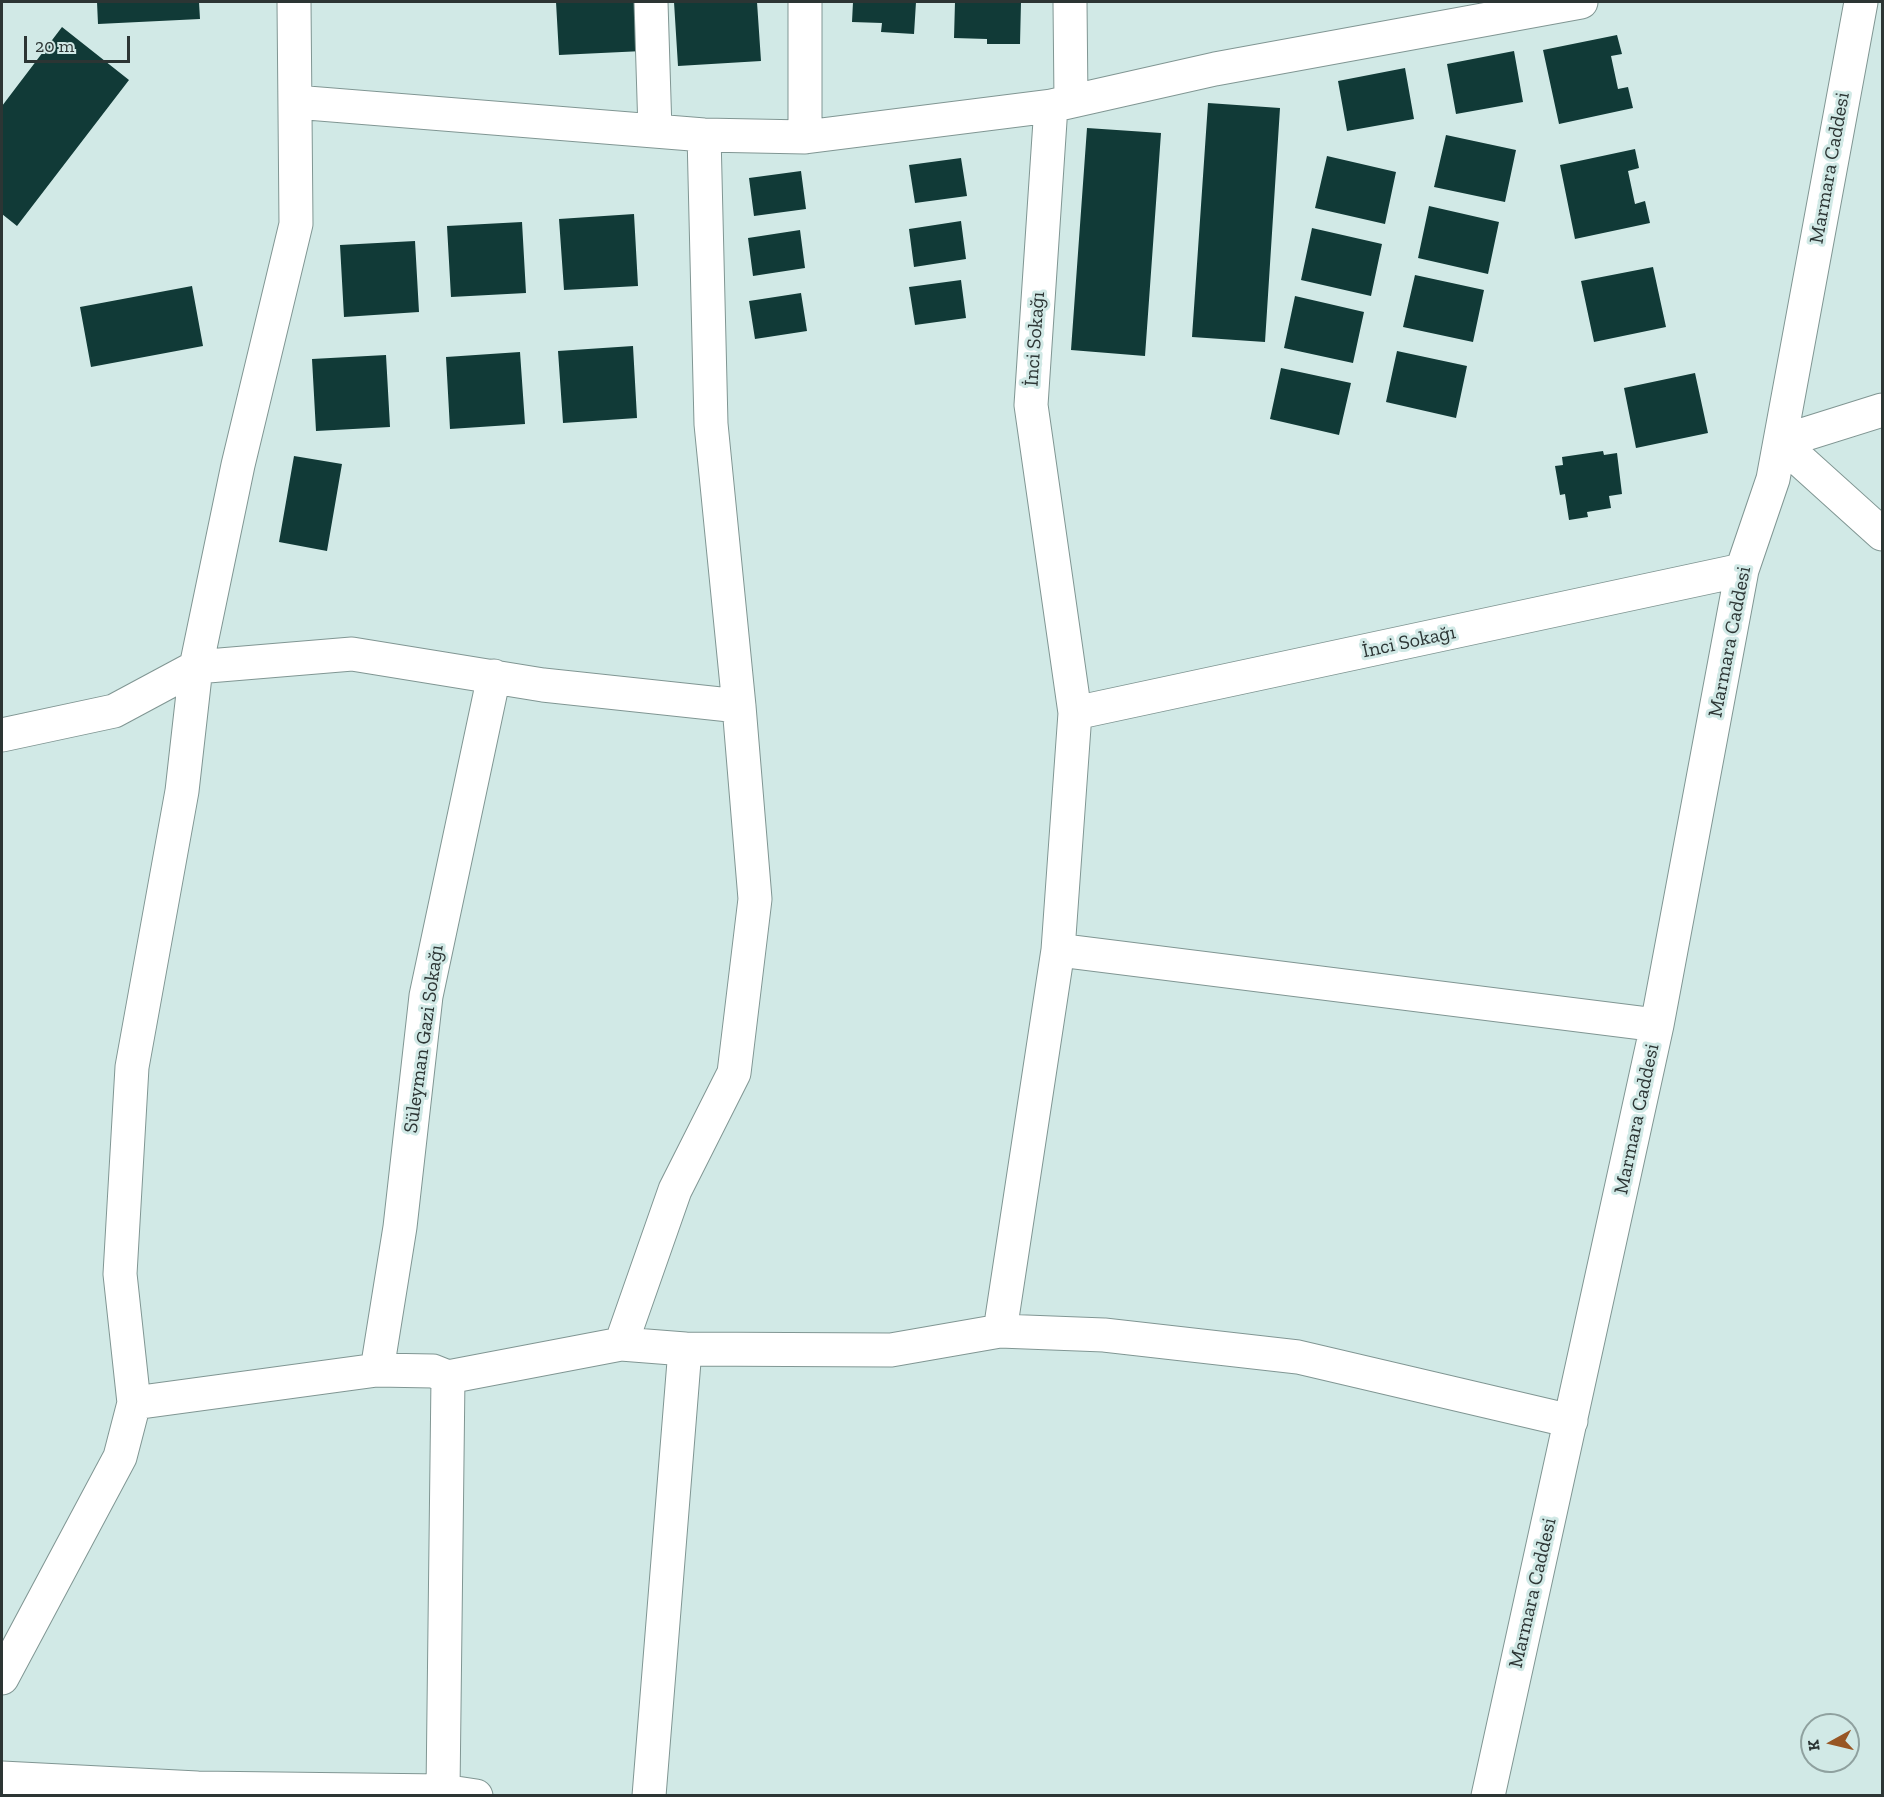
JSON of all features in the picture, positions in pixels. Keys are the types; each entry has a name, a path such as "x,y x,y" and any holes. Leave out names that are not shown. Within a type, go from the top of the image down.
{"street":[{"path":"2,1678 120,1457 134,1403 120,1274 132,1067 182,791 196,667 238,465 296,224 294,2"},
{"path":"651,2 655,131"},
{"path":"805,2 805,136"},
{"name":"İnci Sokağı","path":"1000,1330 1058,950 1075,713 1031,405 1070,2"},
{"path":"295,102 704,135 805,136 1061,103 1215,69 1581,2"},
{"name":"Marmara Caddesi","path":"1488,1796 1657,1025 1742,570 1773,479 1861,2"},
{"path":"621,1344 675,1190 734,1073 754,899 739,706 711,424 704,135"},
{"path":"1780,442 1882,410"},
{"path":"1780,442 1882,534"},
{"name":"İnci Sokağı","path":"1075,713 1742,570"},
{"path":"2,735 114,711 196,667 352,654 543,685 739,706"},
{"name":"Süleyman Gazi Sokağı","path":"377,1370 400,1227 426,996 494,676"},
{"path":"1058,950 1657,1025"},
{"path":"134,1403 377,1370 433,1371 448,1377 621,1344 686,1348 891,1350 1000,1330 1104,1335 1298,1357 1571,1421"},
{"path":"649,1796 686,1348"},
{"path":"443,1791 448,1377"},
{"path":"2,1778 197,1792 443,1791 476,1796"}],"building":[{"path":"97,2 199,2 200,19 98,24"},
{"path":"556,2 641,2 643,51 559,55"},
{"path":"674,2 757,2 761,61 678,66"},
{"path":"853,2 916,2 914,34 881,32 882,23 852,22"},
{"path":"955,2 1021,2 1020,44 987,44 987,39 954,38"},
{"path":"62,27 129,80 17,226 2,214 2,106"},
{"path":"1617,35 1622,54 1611,56 1618,89 1628,87 1633,108 1559,124 1543,50"},
{"path":"1514,51 1523,102 1456,114 1447,64"},
{"path":"1405,68 1414,119 1347,131 1338,81"},
{"path":"1208,103 1280,108 1265,342 1192,337"},
{"path":"1087,128 1161,133 1145,356 1071,350"},
{"path":"1446,135 1516,150 1505,202 1434,187"},
{"path":"1635,149 1639,168 1628,171 1635,204 1645,201 1650,223 1575,239 1560,165"},
{"path":"1327,156 1396,172 1385,224 1315,208"},
{"path":"961,158 967,196 915,203 909,165"},
{"path":"801,171 806,209 754,216 749,178"},
{"path":"1429,206 1499,222 1488,274 1418,258"},
{"path":"634,214 638,286 564,290 559,219"},
{"path":"961,221 966,259 914,267 909,229"},
{"path":"522,222 526,293 451,297 447,226"},
{"path":"1312,228 1382,244 1371,296 1301,280"},
{"path":"800,230 805,268 753,276 748,238"},
{"path":"415,241 419,312 344,317 340,245"},
{"path":"1653,267 1666,327 1594,342 1581,281"},
{"path":"1415,275 1484,290 1473,342 1403,327"},
{"path":"961,280 966,318 915,325 909,287"},
{"path":"192,286 203,346 91,367 80,307"},
{"path":"801,293 807,331 755,339 749,301"},
{"path":"1295,296 1364,312 1353,363 1284,348"},
{"path":"633,346 637,418 563,423 558,351"},
{"path":"1397,351 1467,366 1456,418 1386,402"},
{"path":"520,352 525,424 450,429 446,357"},
{"path":"386,355 390,427 316,431 312,359"},
{"path":"1281,368 1351,383 1339,435 1270,419"},
{"path":"1695,373 1708,433 1636,448 1624,388"},
{"path":"1603,451 1604,455 1617,453 1622,494 1609,496 1611,508 1587,512 1588,517 1569,520 1565,494 1560,495 1555,466 1563,465 1562,457"},
{"path":"294,456 342,464 327,551 279,542"}]}
